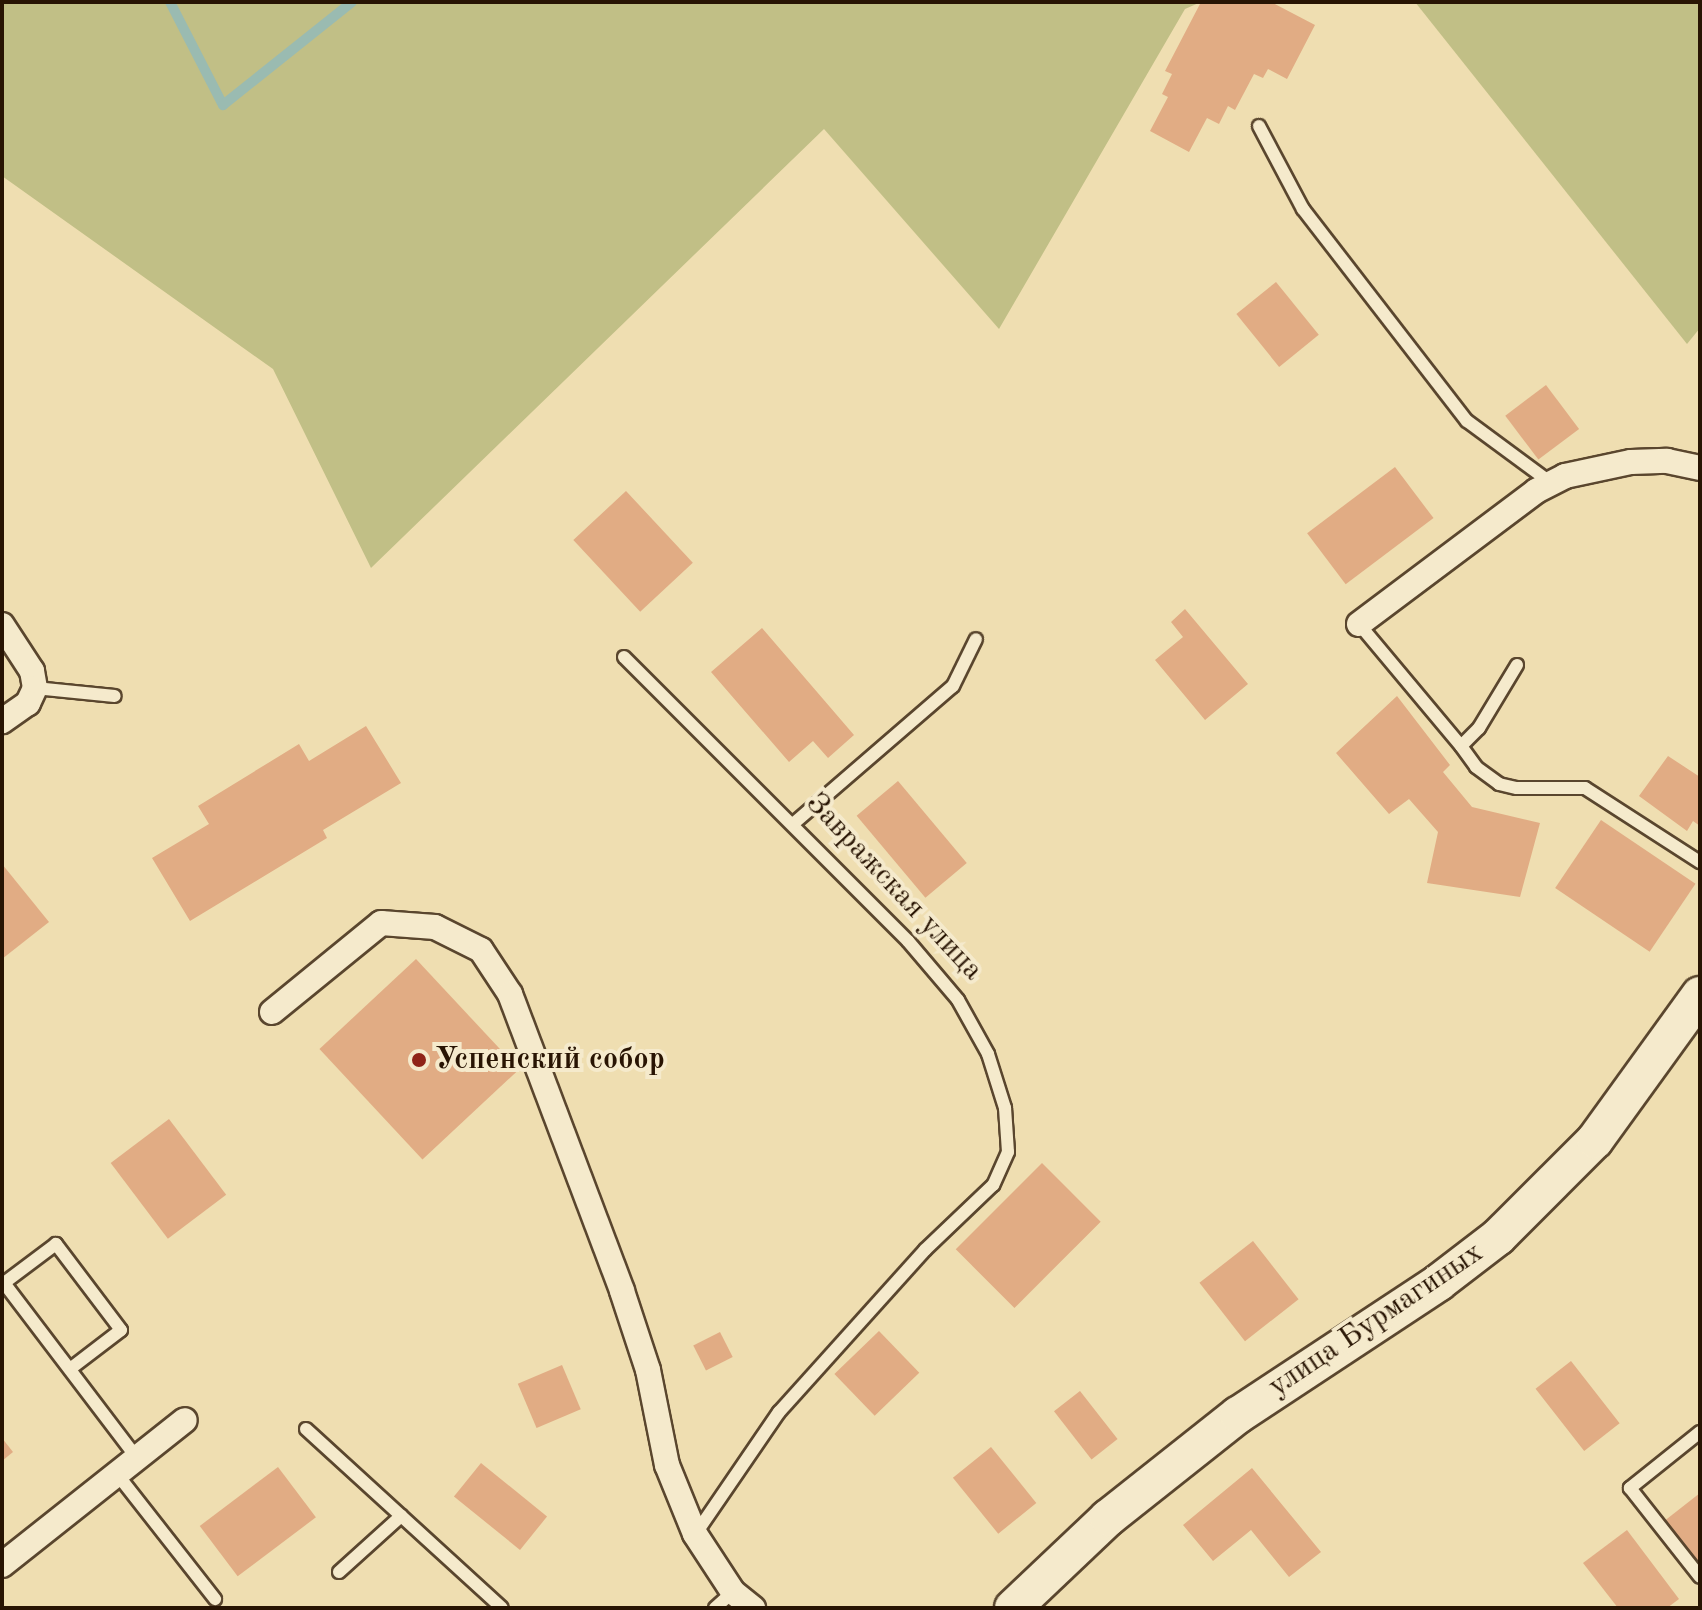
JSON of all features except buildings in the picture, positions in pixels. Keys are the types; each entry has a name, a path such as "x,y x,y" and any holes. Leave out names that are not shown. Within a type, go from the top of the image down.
{"street":[{"path":"1359,624 1551,483 1631,462 1667,461 1700,468"},
{"path":"2,625 32,671 35,688 28,703 2,721"},
{"path":"272,1012 381,923 435,927 481,950 510,994 622,1291 648,1370 667,1465 695,1534 724,1600 753,1608"},
{"name":"улица Бурмагиных","path":"1013,1608 1108,1518 1238,1415 1438,1283 1539,1200 1595,1140 1700,995"},
{"path":"2,1565 185,1420"}],"lane":[{"path":"1259,126 1303,209 1467,421 1551,483"},
{"path":"1359,624 1461,746 1499,784 1585,788 1700,862"},
{"path":"793,824 953,686 976,639"},
{"name":"Завражская улица","path":"624,657 793,824 958,1000 988,1054 1005,1108 1008,1152 993,1185 925,1250 779,1412 695,1534"},
{"path":"1461,746 1479,728 1517,665"},
{"path":"35,688 115,696"},
{"path":"70,1369 121,1330 56,1244 4,1283 137,1458"},
{"path":"306,1429 502,1608"},
{"path":"1700,1432 1630,1488 1700,1577"},
{"path":"117,1474 215,1599"},
{"path":"339,1572 401,1516"}],"shaded area":[{"path":"2,2 1201,2 1185,9 999,329 824,129 371,568 273,369 2,176"},
{"path":"1415,2 1700,2 1700,328 1687,344"}],"waterway":[{"path":"170,2 223,105 352,2"}],"place":[{"name":"Успенский собор","path":"419,1060"}]}
